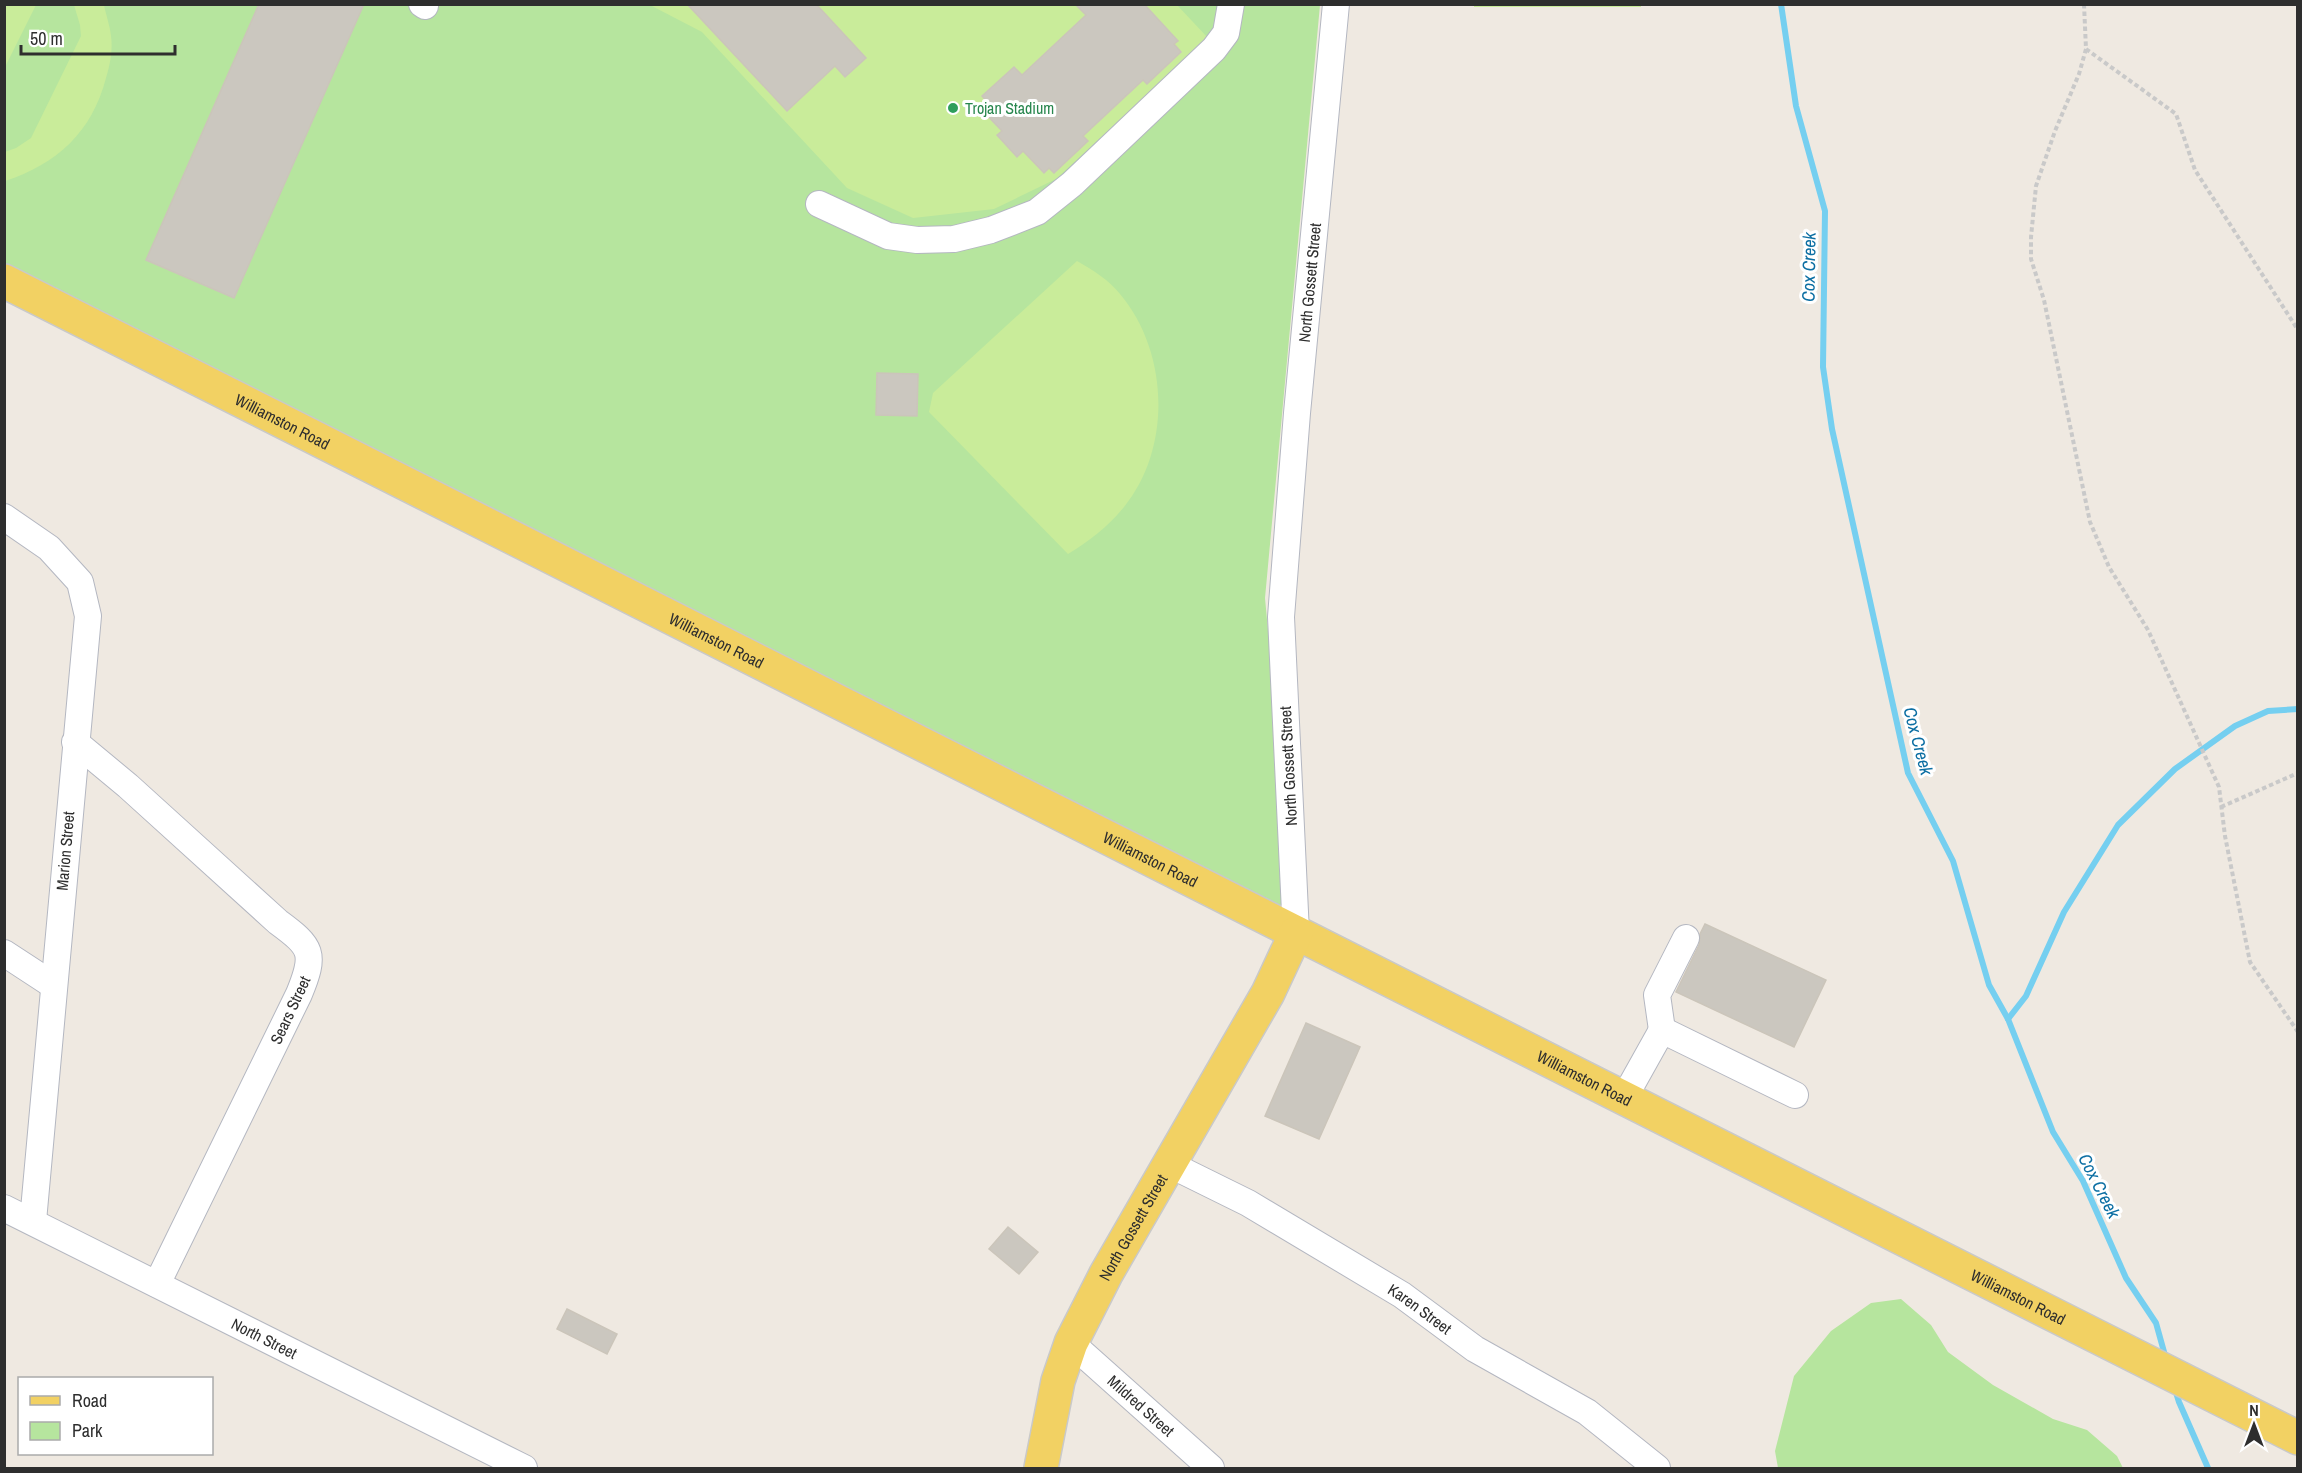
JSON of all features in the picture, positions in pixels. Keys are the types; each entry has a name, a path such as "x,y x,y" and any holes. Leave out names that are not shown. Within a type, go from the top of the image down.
{"main road":[{"name":"Williamston Road","path":"4,281 2287,1433"},
{"name":"North Gossett Street","path":"1041,1468 1058,1381 1071,1343 1106,1274 1268,993 1296,933"}],"street":[{"path":"819,204 888,236 917,240 954,239 991,230 1037,212 1072,184 1214,49 1226,33 1231,4"},
{"name":"North Gossett Street","path":"1296,933 1281,617 1297,412 1336,4"},
{"name":"Marion Street","path":"4,517 49,548 80,582 88,616 33,1221"},
{"name":"Sears Street","path":"75,742 302,940 309,957 309,970 299,994 157,1284"},
{"path":"1624,1098 1662,1030 1657,995 1686,938"},
{"path":"4,953 53,985"},
{"path":"1662,1030 1795,1095"},
{"name":"Karen Street","path":"1169,1164 1248,1203 1402,1295 1475,1350 1587,1412 1658,1468"},
{"name":"North Street","path":"4,1208 524,1468"},
{"name":"Mildred Street","path":"1071,1343 1211,1468"}],"path":[{"path":"2084,4 2086,49 2079,75 2055,130 2036,186 2031,259 2044,300 2090,522 2109,567 2148,630 2219,787 2225,836 2250,962 2298,1032"},
{"path":"2086,49 2176,114 2195,170 2298,330"},
{"path":"2221,807 2298,772"}],"green space":[{"path":"1474,4 1641,4 1641,7 1474,7"},
{"path":"4,5 1320,5 1265,598 1296,933 5,281"},
{"path":"4,5 36,5 5,67"},
{"path":"74,5 104,5 112,47 109,68 100,97 82,130 70,143 41,165 5,181 5,152 31,138 81,36"},
{"name":"Trojan Stadium","path":"650,5 1177,5 1208,38 1056,179 994,209 913,218 847,188 702,32"},
{"path":"1077,261 1111,284 1136,317 1148,343 1155,371 1158,400 1157,429 1151,457 1140,483 1124,507 1111,521 1091,539 1068,554 929,412 933,393"},
{"path":"1901,1299 1931,1325 1948,1352 1993,1385 2053,1419 2087,1430 2117,1456 2123,1468 1778,1468 1775,1451 1794,1376 1831,1331 1871,1303"}],"building":[{"path":"259,4 364,4 234,298 146,260"},
{"path":"687,4 816,4 866,58 845,77 835,66 787,111"},
{"path":"1075,4 1144,4 1178,41 1174,44 1181,52 1147,84 1143,80 1083,136 1088,141 1054,173 1049,168 1044,173 1023,151 1017,157 997,135 1002,131 982,110 989,104 982,96 1014,67 1022,75 1086,15"},
{"path":"877,373 918,374 917,416 876,415"},
{"path":"1705,924 1826,980 1794,1047 1676,992 1699,945 1700,934"},
{"path":"1306,1023 1360,1047 1319,1139 1265,1116"},
{"path":"1008,1227 1038,1252 1019,1274 989,1249"},
{"path":"567,1309 617,1334 607,1354 557,1329"}],"waterway":[{"name":"Cox Creek","path":"1781,4 1796,106 1825,211 1823,367 1832,429 1908,773 1953,861 1989,985 2008,1019 2053,1132 2083,1181 2126,1278 2156,1323 2166,1359"},
{"path":"2008,1019 2026,996 2064,912 2118,825 2175,769 2235,726 2268,711 2298,709"},
{"name":"Cox Creek","path":"2175,1389 2208,1468"}],"place":[{"name":"Trojan Stadium","path":"953,108"}]}
